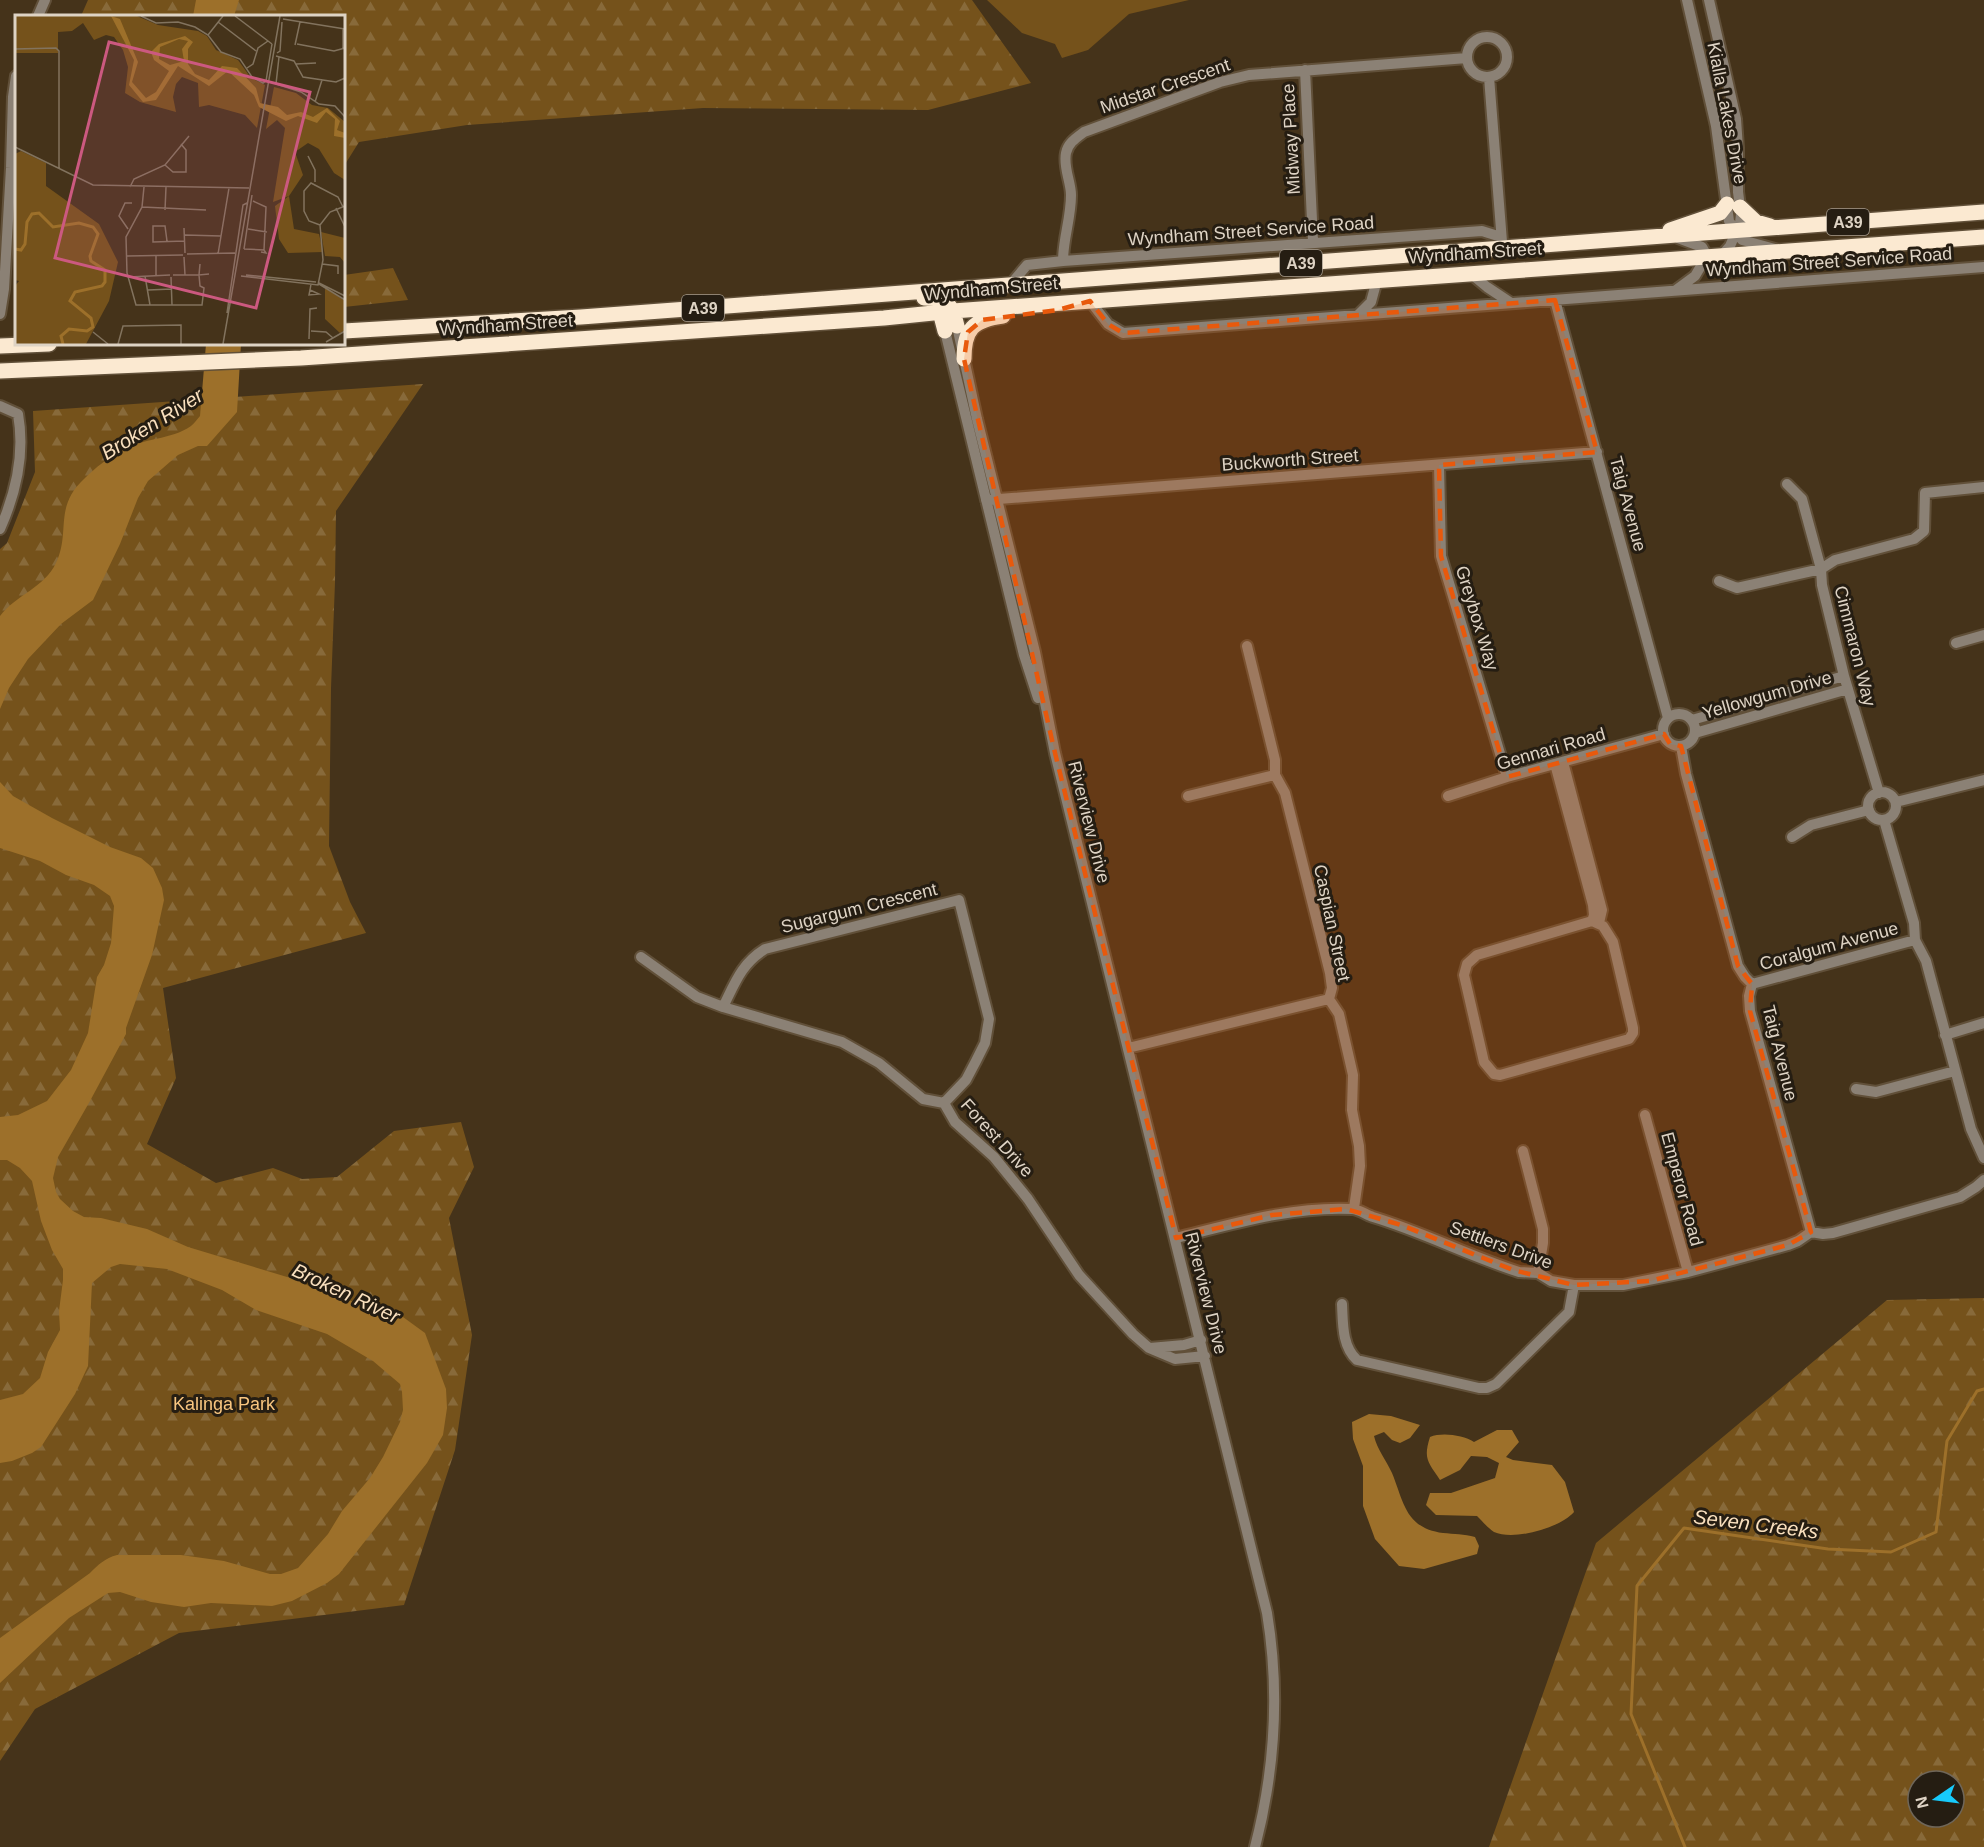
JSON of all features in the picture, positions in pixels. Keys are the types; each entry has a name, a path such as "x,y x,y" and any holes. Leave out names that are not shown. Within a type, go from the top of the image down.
{"highway":[{"path":"1650,237 1720,213 1733,206 1756,222 1776,228"},
{"name":"Wyndham Street","path":"345,331 581,317 1369,258 1502,243 1736,232 1984,212"},
{"path":"1808,225 1820,241 1833,247"},
{"name":"Wyndham Street","path":"0,371 301,358 884,318 948,316 1089,301 1984,237"},
{"path":"1389,256 1398,278"},
{"path":"1369,258 1377,280"},
{"path":"948,316 947,294 966,287"},
{"path":"780,302 813,305 922,298 948,316"},
{"path":"964,359 968,332 982,320 1058,310 1089,301"},
{"path":"581,317 594,323 610,337"},
{"path":"451,325 455,335 461,340 477,346"},
{"path":"0,346 24,345"}],"street":[{"path":"38,15 45,0"},
{"name":"Kialla Lakes Drive","path":"1709,0 1737,128 1738,192 1729,221 1736,232"},
{"name":"Kialla Lakes Drive","path":"1688,2 1733,206"},
{"path":"1487,37 1500,42 1504,47 1506,62 1499,73 1489,77 1476,74 1471,69 1467,58 1471,45 1476,40 1487,37"},
{"name":"Midstar Crescent","path":"1063,261 1063,241 1071,211 1066,155 1070,143 1084,132 1220,82 1249,75 1467,58"},
{"name":"Midway Place","path":"1305,70 1313,242"},
{"path":"1489,77 1502,243"},
{"path":"0,314 4,289 15,83"},
{"path":"1718,133 1737,128"},
{"name":"Wyndham Street Service Road","path":"1011,284 1027,264 1482,231 1502,243"},
{"path":"1714,256 1730,246 1736,232 1742,240 1784,251"},
{"name":"Wyndham Street Service Road","path":"1669,236 1702,247 1714,256 1695,276 1676,290"},
{"name":"Wyndham Street Service Road","path":"1089,301 1108,324 1123,333 1984,267"},
{"path":"1470,273 1511,303"},
{"path":"1358,315 1371,302 1377,280"},
{"name":"Taig Avenue","path":"1555,300 1668,718"},
{"name":"Riverview Drive","path":"948,316 964,359 1024,655 1055,753 1260,1582 1272,1643 1275,1711 1273,1748 1263,1818 1255,1847"},
{"name":"Riverview Drive","path":"948,316 992,499"},
{"path":"0,406 18,414 22,433 13,500 0,529"},
{"name":"Buckworth Street","path":"992,499 1597,452"},
{"name":"Greybox Way","path":"1439,465 1441,556 1507,777"},
{"path":"1719,581 1737,588 1821,569 1802,499 1787,484"},
{"name":"Cimmaron Way","path":"1879,793 1844,676 1822,585 1821,569 1835,560 1914,539 1924,531 1925,493 1984,487"},
{"path":"1956,643 1984,635"},
{"name":"Caspian Street","path":"1247,646 1275,760 1275,775 1285,793 1327,962 1331,981 1329,999 1339,1014 1353,1075 1352,1110 1359,1146 1360,1166 1354,1209"},
{"name":"Yellowgum Drive","path":"1692,720 1844,676"},
{"name":"Yellowgum Drive","path":"1695,733 1848,689"},
{"path":"1680,713 1692,720 1695,733 1691,741 1681,746 1670,744 1664,735 1664,724 1668,718 1680,713"},
{"name":"Gennari Road","path":"1448,796 1507,777 1664,735"},
{"name":"Taig Avenue","path":"1681,746 1686,774 1738,966 1752,984 1749,996 1750,1011 1811,1232"},
{"path":"1559,763 1602,910 1596,922 1477,955 1467,964 1464,975 1484,1062 1494,1074 1511,1072 1629,1039 1632,1036 1633,1028 1613,942 1607,930 1596,922"},
{"path":"1188,796 1275,775"},
{"path":"1896,802 1984,780"},
{"path":"1879,793 1891,795 1896,802 1894,814 1884,820 1876,819 1869,810 1870,799 1879,793"},
{"path":"1792,837 1811,825 1869,810"},
{"path":"1884,820 1914,923 1915,940 1926,961 1971,1129 1984,1158"},
{"name":"Sugargum Crescent","path":"723,1007 750,958 765,949 960,900 989,1019 985,1043 966,1080 944,1103"},
{"name":"Coralgum Avenue","path":"1752,984 1915,940"},
{"name":"Forest Drive","path":"641,957 697,997 723,1007 842,1042 879,1063 923,1099 944,1103 955,1122 994,1157 1028,1199 1079,1275 1133,1334 1149,1348 1175,1359 1205,1356"},
{"path":"1128,1048 1329,999"},
{"path":"1945,1035 1984,1023"},
{"path":"1856,1089 1876,1092 1955,1071"},
{"name":"Emperor Road","path":"1644,1115 1688,1272"},
{"path":"1523,1151 1543,1229 1538,1273"},
{"name":"Settlers Drive","path":"1176,1238 1272,1215 1305,1210 1354,1209 1512,1270 1538,1273 1551,1281 1574,1285 1623,1285 1688,1272 1798,1241 1811,1232 1833,1233 1960,1197 1984,1180"},
{"path":"1342,1304 1343,1330 1348,1347 1357,1360 1487,1388 1496,1384 1569,1312 1574,1285"},
{"path":"1149,1348 1184,1345 1201,1340"}],"highlighted area":[{"path":"1555,300 1597,452 1439,465 1441,556 1507,777 1664,734 1670,744 1681,746 1738,966 1752,984 1750,1011 1811,1232 1788,1245 1650,1281 1574,1285 1513,1270 1401,1225 1346,1209 1272,1215 1176,1238 1055,753 964,359 968,332 982,320 1058,310 1090,301 1108,324 1123,333"}],"green space":[{"path":"88,0 972,0 1031,83 928,110 703,108 467,125 359,142 345,164 345,15 81,15"},
{"path":"987,0 1189,0 1129,14 1088,50 1062,58 1055,44 1022,33"},
{"path":"393,268 408,300 345,307 345,275"},
{"name":"Kalinga Park","path":"423,384 336,511 329,846 350,902 366,933 163,988 176,1078 147,1144 216,1183 273,1168 302,1179 337,1177 394,1131 461,1122 474,1167 449,1218 472,1335 455,1450 404,1605 179,1633 35,1709 0,1761 0,549 7,543 35,472 33,411"},
{"path":"1984,1298 1984,1847 1489,1847 1596,1543 1887,1300"}],"shaded area":[{"path":"196,0 239,0 234,15 193,15"},
{"path":"206,345 241,345 237,412 207,446 198,446 178,455 148,481 138,498 120,544 93,600 61,624 28,659 9,688 0,709 0,616 14,602 38,585 56,563 66,509 75,489 102,463 122,450 183,431 200,416"},
{"path":"0,782 13,796 52,818 110,847 141,858 153,868 162,888 164,900 152,955 126,1028 126,1034 58,1157 53,1178 60,1199 84,1217 101,1218 147,1229 188,1247 297,1280 369,1309 403,1317 425,1333 446,1389 447,1408 443,1435 427,1463 339,1574 327,1583 292,1601 272,1606 211,1603 184,1607 151,1602 120,1592 108,1593 69,1618 0,1683 0,1638 113,1556 181,1555 224,1561 270,1574 281,1574 298,1568 328,1534 342,1511 370,1478 400,1422 403,1410 400,1384 373,1361 327,1334 256,1310 222,1290 167,1269 120,1264 111,1267 92,1283 88,1366 75,1394 41,1447 12,1461 0,1463 0,1400 23,1394 40,1378 48,1352 60,1330 59,1311 63,1269 52,1250 41,1221 32,1181 20,1168 7,1160 0,1160 0,1117 18,1115 47,1101 71,1070 88,1033 97,977 104,965 111,943 114,906 110,896 94,885 66,875 40,861 0,848"},
{"path":"1369,1414 1391,1416 1420,1425 1410,1438 1400,1443 1392,1440 1384,1432 1374,1436 1377,1445 1392,1473 1403,1503 1413,1519 1430,1530 1475,1537 1479,1546 1477,1554 1424,1569 1399,1566 1375,1539 1363,1506 1363,1466 1353,1439 1352,1422"},
{"path":"1497,1430 1512,1430 1519,1442 1506,1457 1552,1465 1565,1482 1574,1512 1548,1528 1513,1535 1492,1531 1477,1516 1436,1515 1426,1505 1430,1493 1451,1493 1495,1478 1499,1463 1487,1457 1471,1456 1460,1470 1440,1480 1427,1456 1430,1437 1452,1435 1474,1442"}],"waterway":[{"name":"Seven Creeks","path":"1685,1847 1631,1714 1637,1586 1684,1528 1828,1549 1891,1552 1936,1532 1947,1441 1977,1391 1984,1389"}],"water label":[{"name":"Broken River","path":"152,424"},
{"name":"Broken River","path":"346,1293"}]}
